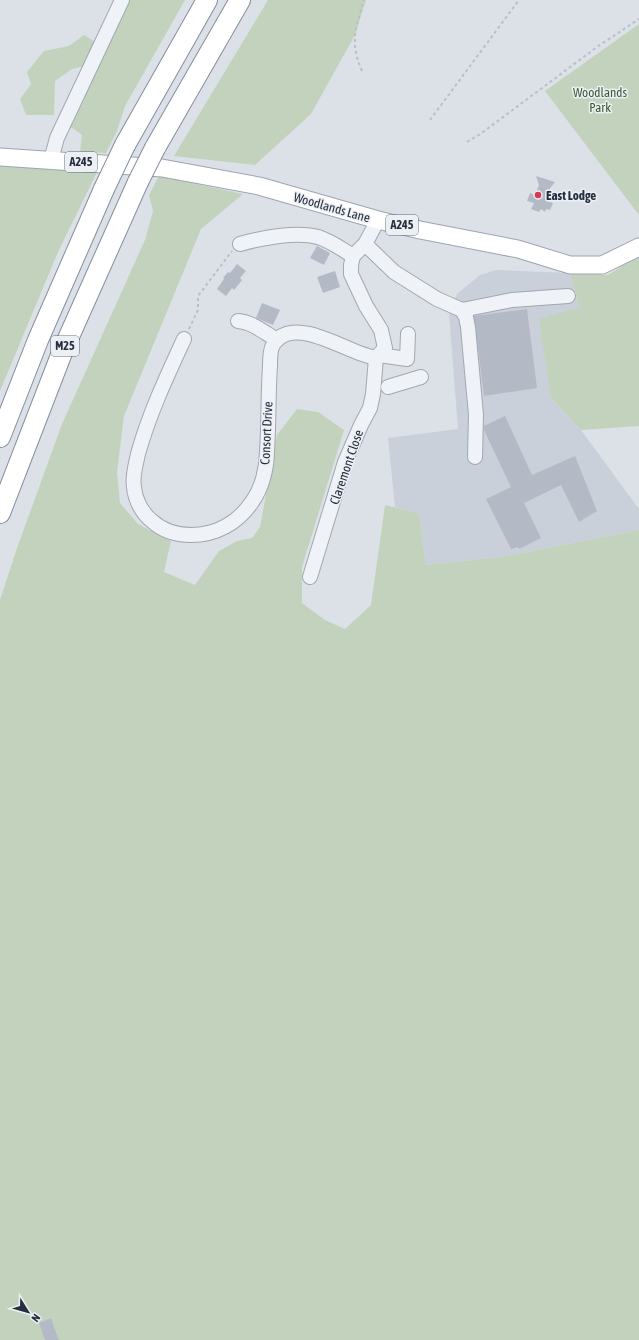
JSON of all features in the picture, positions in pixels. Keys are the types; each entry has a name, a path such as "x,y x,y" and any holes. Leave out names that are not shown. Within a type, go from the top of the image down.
{"highway":[{"name":"M25","path":"0,437 38,340 104,189 125,145 207,0"},
{"name":"M25","path":"0,513 63,350 138,182 155,148 240,0"}],"main road":[{"name":"A245","path":"0,157 51,160"},
{"name":"Woodlands Lane","path":"51,160 162,168 259,186 378,220 420,230 518,249 570,265 602,265 639,247"}],"street":[{"path":"51,160 57,138 122,0"},
{"path":"377,357 385,348 381,330 366,306 351,274 351,265 354,256 365,244 378,220"},
{"path":"240,244 254,240 303,234 319,238 354,256"},
{"path":"365,244 394,272 426,293 462,310 466,317 476,415 475,457"},
{"path":"462,310 512,300 568,296"},
{"path":"238,321 244,321 253,325 276,340 283,335 295,333 311,335 332,341 367,356 407,359"},
{"path":"388,386 416,382 407,359 408,334"},
{"name":"Consort Drive","path":"184,339 141,444 136,464 134,487 140,507 147,518 160,528 178,534 191,535 205,534 230,524 242,515 253,501 260,486 265,470 268,451 270,357 272,345 276,340"},
{"name":"Claremont Close","path":"310,577 345,462 360,425 370,408 377,357"}],"path":[{"path":"362,71 354,48 355,30 364,0"},
{"path":"430,120 519,0"},
{"path":"467,142 479,135 561,74 639,19"},
{"path":"184,339 198,310 198,296 236,247 240,244"}],"shaded area":[{"path":"496,270 570,273 579,307 551,398 581,430 639,509 639,530 501,557 426,565 419,513 395,507 388,438 458,429 449,314 457,294 480,275"}],"green space":[{"path":"129,0 185,0 125,106 117,131 106,153 80,152 82,135 71,127"},
{"path":"268,0 366,0 355,35 311,114 255,165 174,156"},
{"name":"Woodlands Park","path":"639,24 639,215 545,91"},
{"path":"84,35 97,43 85,66 72,69 55,81 54,115 26,115 20,99 31,84 27,72 44,51 69,46"},
{"path":"0,165 98,170 58,252 0,391"},
{"path":"159,176 243,194 201,229 124,416 117,472 120,503 138,524 171,541 164,572 195,585 219,551 237,541 252,538 260,527 277,435 297,409 318,412 344,430 302,567 302,603 325,620 345,629 371,605 385,505 419,513 426,565 501,557 639,530 639,1340 0,1340 0,600 62,424 145,240 153,211 149,195"},
{"path":"639,255 639,426 581,430 551,398 539,319 579,307 570,273 608,275"}],"building":[{"name":"East Lodge","path":"536,176 555,182 550,188 547,201 553,203 550,210 546,209 545,212 541,209 539,212 531,209 534,203 527,201 530,193 535,195 539,185"},
{"path":"317,246 330,253 324,265 310,258"},
{"path":"237,264 246,271 240,278 242,280 234,290 232,288 226,296 217,289 224,279 223,278 228,272 230,273"},
{"path":"335,271 340,287 323,293 317,277"},
{"path":"262,303 280,310 273,325 256,318"},
{"path":"527,309 537,388 484,396 474,316"},
{"path":"505,416 532,475 575,456 597,511 579,522 561,485 524,503 541,538 519,549 518,547 511,549 486,499 511,487 484,430 484,426"},
{"path":"51,1318 59,1340 45,1340 39,1323"}],"place":[{"name":"East Lodge","path":"538,195"}]}
